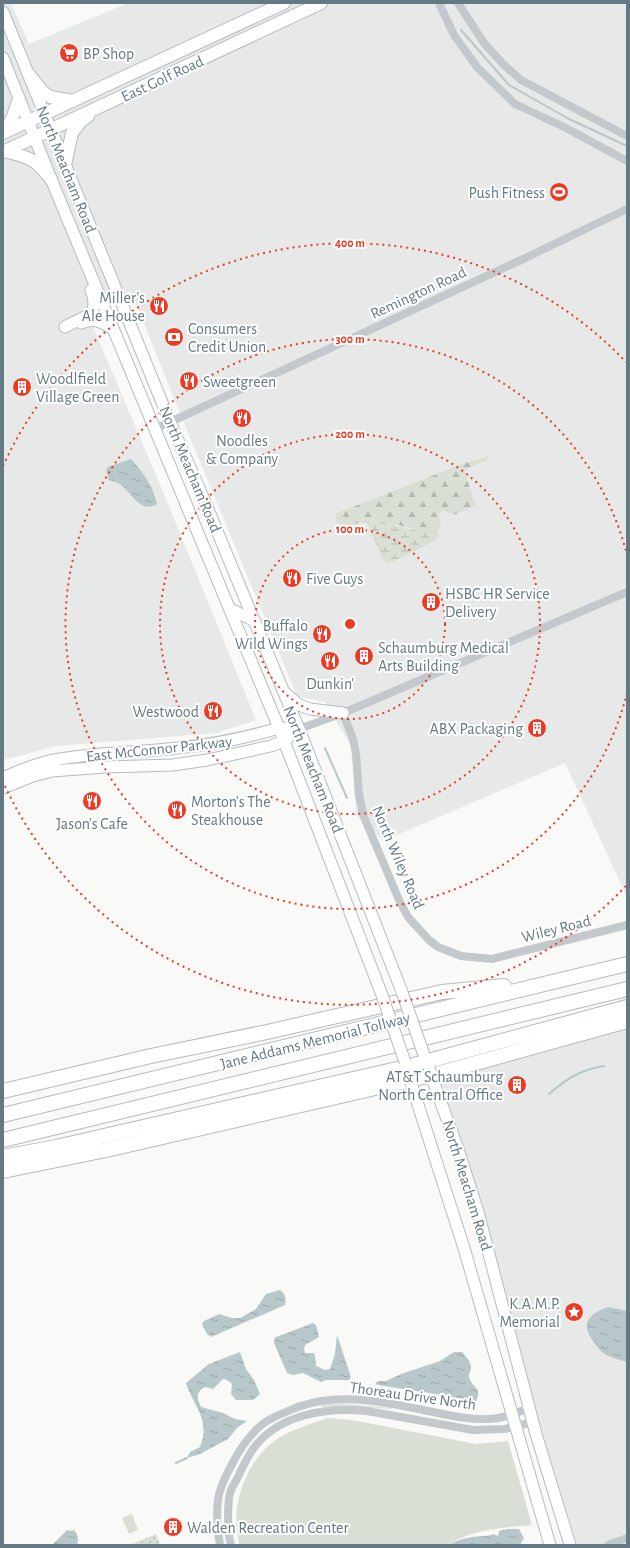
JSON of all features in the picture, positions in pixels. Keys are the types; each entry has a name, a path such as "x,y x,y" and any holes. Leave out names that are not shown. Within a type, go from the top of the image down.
{"highway":[{"name":"Jane Addams Memorial Tollway","path":"3,1115 627,964"},
{"path":"3,1092 151,1056 267,1032 442,992 554,981"},
{"name":"Jane Addams Memorial Tollway","path":"3,1140 627,989"},
{"path":"3,1157 56,1147 406,1067 627,1007"},
{"path":"3,1171 106,1150 436,1074 627,1021"}],"main road":[{"name":"East Golf Road","path":"3,132 45,115 284,3"},
{"name":"East Golf Road","path":"4,152 321,3"},
{"name":"North Meacham Road","path":"3,12 170,422 284,692 402,992 458,1149 478,1212 529,1408 570,1545"},
{"name":"North Meacham Road","path":"3,58 74,235 279,728 382,995 464,1248 550,1545"},
{"path":"28,73 42,91 50,97 73,101"},
{"path":"3,132 12,119 19,99"},
{"path":"65,165 72,133 81,122 104,105"},
{"path":"4,152 28,157 33,160 51,179"},
{"path":"74,235 74,247 95,306 88,315 65,327 92,319 100,321 113,328"},
{"path":"230,609 255,621"},
{"path":"284,692 299,705 310,709 343,713"},
{"name":"East McConnor Parkway","path":"3,778 21,770 49,761 102,754 176,749 220,743 279,728 299,729"},
{"name":"East McConnor Parkway","path":"3,788 28,778 52,771 105,767 173,765 207,760 254,750 284,741 299,729"}],"street":[{"path":"439,3 454,34 477,67 515,104 566,128 627,161"},
{"path":"458,3 484,43 504,65 521,80 627,136"},
{"name":"Remington Road","path":"155,429 528,257 627,209"},
{"path":"299,729 343,713 627,592"},
{"name":"North Wiley Road","path":"343,713 356,753 359,795 364,817 399,900 408,917 421,932 438,947 461,956 492,958"},
{"name":"Wiley Road","path":"492,958 627,925"},
{"name":"Thoreau Drive North","path":"220,1545 217,1528 220,1488 243,1444 268,1420 308,1403 321,1400 353,1399 403,1406 473,1419 490,1420 529,1408"},
{"name":"Thoreau Drive North","path":"231,1545 228,1528 231,1491 244,1464 252,1451 274,1429 294,1419 311,1413 323,1411 352,1410 367,1411 473,1430 505,1429 533,1422"},
{"path":"608,1545 627,1538"}],"shaded area":[{"path":"3,3 11,3 29,44 128,3 627,3 627,897 565,763 383,841 356,815 351,746 325,702 297,696 131,291 87,311 88,315 164,494 256,720 216,733 56,746 3,760"},
{"path":"627,1020 627,1545 577,1545 491,1265 429,1082"}],"green space":[{"path":"489,456 487,460 464,470 476,506 453,515 443,510 439,514 441,526 437,532 424,531 398,525 389,527 383,520 372,520 367,523 360,522 344,530 337,522 335,514 462,464"},
{"path":"378,518 383,520 389,527 434,531 437,532 439,537 393,562 388,563 383,560 367,523"},
{"path":"344,1404 392,1409 343,1406 322,1407 322,1405"},
{"path":"328,1418 352,1420 476,1444 508,1441 532,1525 489,1530 467,1536 450,1545 240,1545 236,1515 238,1500 249,1471 258,1458 268,1446 280,1437 303,1426"},
{"path":"132,1514 138,1530 129,1534 122,1518"},
{"path":"156,1534 160,1545 130,1545"}],"water":[{"path":"131,459 140,469 153,491 157,504 151,507 140,504 123,486 109,480 106,470 108,467"},
{"path":"280,1290 285,1296 285,1305 211,1337 207,1334 202,1324 204,1321 219,1314 232,1318 240,1318 256,1309 266,1294"},
{"path":"608,1307 627,1311 627,1362 606,1355 596,1345 588,1332 587,1322 589,1318"},
{"path":"313,1323 316,1325 319,1337 305,1345 305,1353 314,1353 316,1366 325,1370 330,1369 335,1354 337,1335 351,1377 349,1380 326,1380 321,1382 303,1373 293,1375 287,1373 274,1343 274,1339"},
{"path":"240,1352 246,1369 254,1380 260,1394 253,1400 236,1400 231,1394 232,1384 223,1379 213,1389 205,1387 202,1389 198,1394 198,1398 201,1407 223,1413 235,1419 247,1421 237,1428 228,1439 200,1454 187,1458 190,1452 200,1447 204,1429 203,1421 186,1383 209,1364"},
{"path":"454,1352 462,1352 470,1363 470,1381 478,1390 476,1402 375,1384 378,1381 386,1381 401,1374 440,1361"},
{"path":"519,1529 524,1538 520,1545 450,1545 456,1541 477,1536 487,1536 493,1534 498,1536 499,1531"},
{"path":"67,1530 74,1530 78,1538 77,1545 52,1545"}],"waterway":[{"path":"461,30 509,85 569,119 627,146"},
{"path":"325,748 347,798"},
{"path":"549,1094 581,1072 604,1066"},
{"path":"176,1463 187,1458"}],"place":[{"name":"BP Shop","path":"69,53"},
{"name":"Push Fitness","path":"559,192"},
{"name":"Miller's Ale House","path":"159,306"},
{"name":"Consumers Credit Union","path":"174,337"},
{"name":"Sweetgreen","path":"189,381"},
{"name":"Woodlfield Village Green","path":"22,387"},
{"name":"Noodles & Company","path":"242,418"},
{"name":"Five Guys","path":"292,578"},
{"name":"HSBC HR Service Delivery","path":"431,602"},
{"name":"Buffalo Wild Wings","path":"322,634"},
{"name":"Schaumburg Medical Arts Building","path":"364,656"},
{"name":"Dunkin'","path":"330,661"},
{"name":"Westwood","path":"213,711"},
{"name":"ABX Packaging","path":"537,728"},
{"name":"Jason's Cafe","path":"92,801"},
{"name":"Morton's The Steakhouse","path":"177,810"},
{"name":"AT&T Schaumburg North Central Office","path":"517,1085"},
{"name":"K.A.M.P. Memorial","path":"574,1312"},
{"name":"Walden Recreation Center","path":"173,1527"}]}
